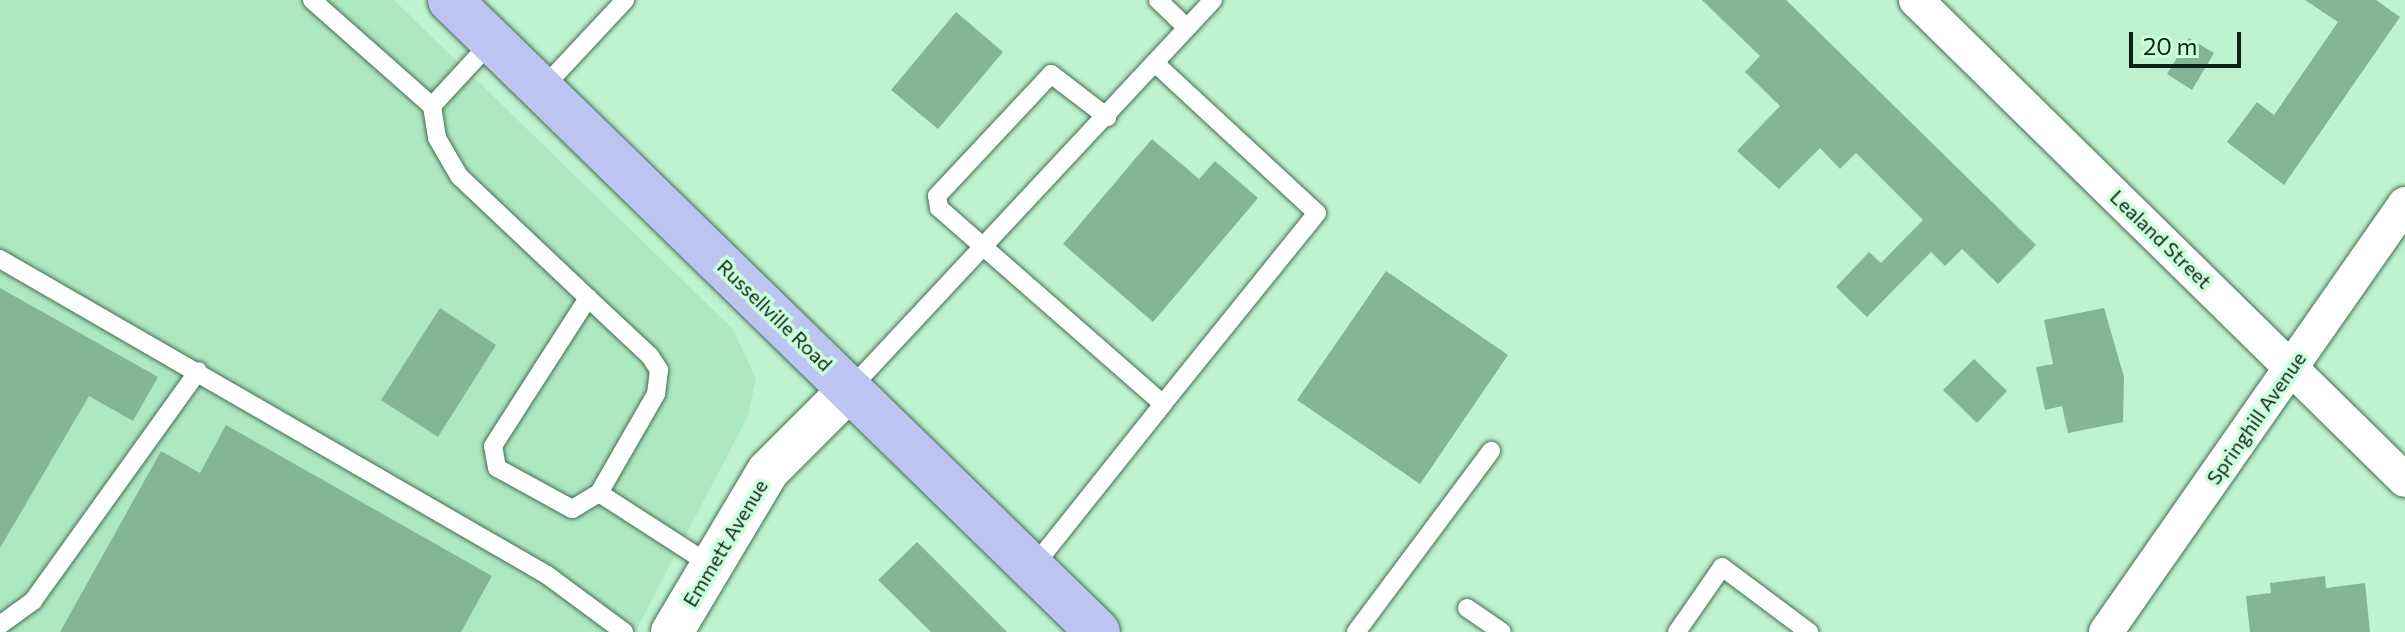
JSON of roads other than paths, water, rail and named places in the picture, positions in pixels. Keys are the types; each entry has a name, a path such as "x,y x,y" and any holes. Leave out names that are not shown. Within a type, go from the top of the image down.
{"main road":[{"name":"Russellville Road","path":"450,0 1098,632"}],"street":[{"name":"Lealand Street","path":"1916,0 2405,480"},
{"name":"Springhill Avenue","path":"2106,632 2405,204"},
{"name":"Emmett Avenue","path":"672,632 709,564 768,471 850,389"}],"lane":[{"path":"312,0 432,106 437,138 459,176 650,356 660,382 599,493 582,508 560,505 497,468 492,458 498,435 588,298"},
{"path":"542,89 625,0"},
{"path":"1158,0 1187,28"},
{"path":"850,389 985,250 1213,0"},
{"path":"432,106 492,41"},
{"path":"1032,568 1317,217 1315,208 1156,64"},
{"path":"1107,117 1051,74 937,196 939,208 1163,404"},
{"path":"0,259 547,575 624,632"},
{"path":"0,625 33,601 198,371"},
{"path":"1356,632 1491,451"},
{"path":"599,493 709,564"},
{"path":"1677,632 1722,567 1809,632"},
{"path":"1467,608 1502,632"}]}
